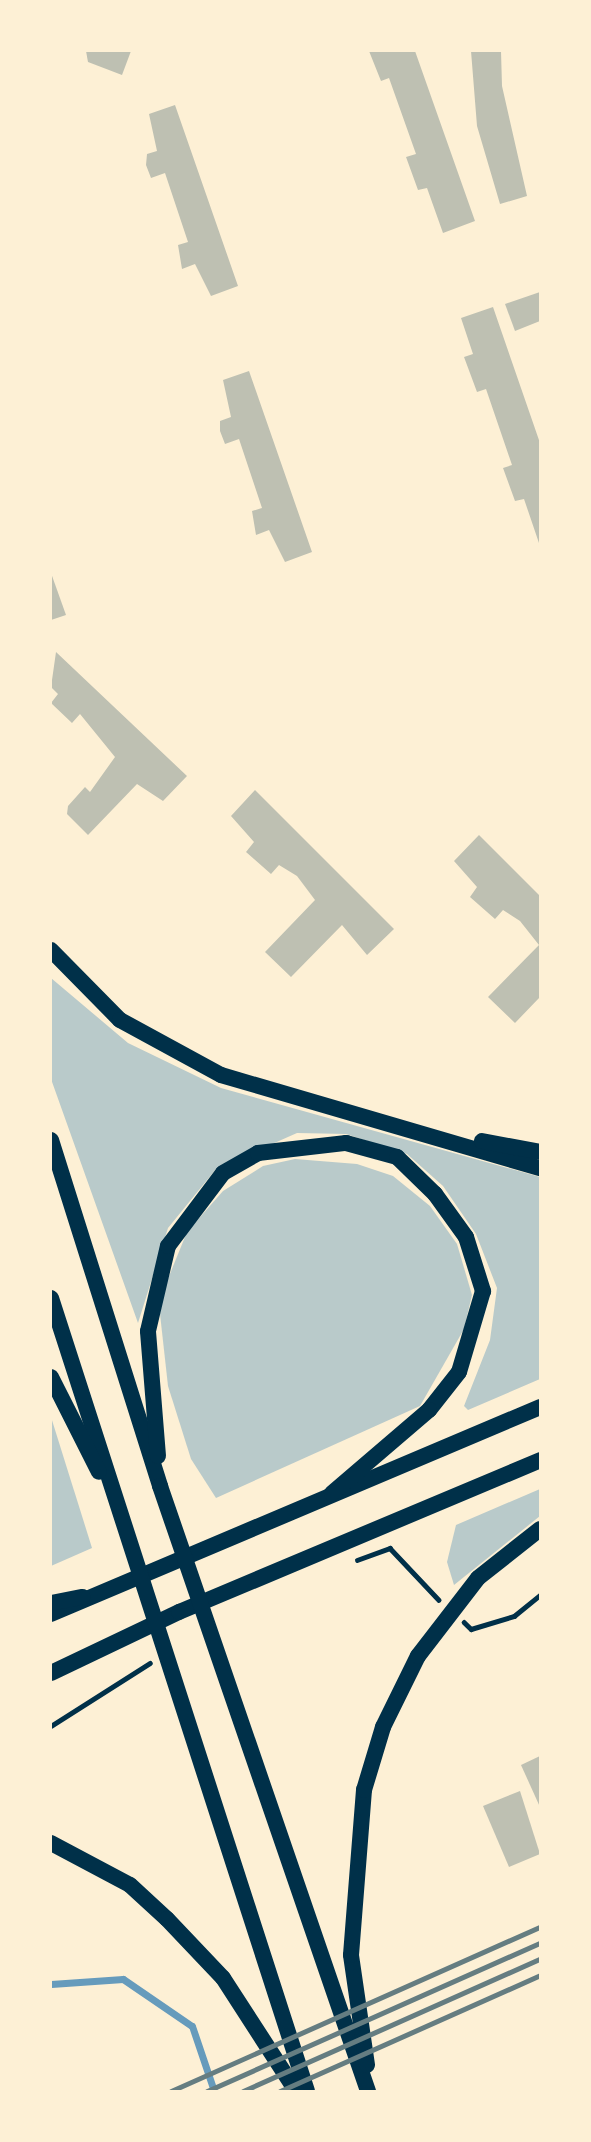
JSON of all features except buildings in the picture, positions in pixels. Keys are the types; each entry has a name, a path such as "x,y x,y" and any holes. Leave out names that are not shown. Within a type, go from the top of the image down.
{"main road":[{"path":"51,950 120,1020 221,1075 540,1168"},
{"path":"404,1127 540,1152"},
{"path":"51,1140 160,1486 370,2091"},
{"path":"160,1486 148,1331 168,1246 192,1206 235,1167 298,1144 346,1143 397,1157 435,1194 466,1237 483,1291 459,1372 429,1410 332,1493"},
{"path":"51,1298 307,2091"},
{"path":"51,1377 121,1516"},
{"path":"51,1615 82,1597 540,1407"},
{"path":"51,1673 540,1460"},
{"path":"370,2091 351,1955 364,1790 383,1727 418,1656 478,1578 540,1529"},
{"path":"51,1603 82,1597"},
{"path":"51,1843 130,1885 167,1919 222,1978 296,2091"}],"path":[{"path":"351,1562 390,1548 444,1604"},
{"path":"453,1613 471,1629 514,1616 540,1595"},
{"path":"51,1726 162,1656"}],"shaded area":[{"path":"51,978 128,1043 221,1088 540,1177 540,1379 468,1410 464,1406 490,1340 497,1288 476,1234 443,1186 407,1154 346,1134 297,1133 216,1169 168,1228 138,1323 51,1079"},
{"path":"295,1159 357,1164 393,1176 430,1206 457,1244 472,1295 464,1329 420,1406 216,1498 191,1459 168,1386 160,1314 165,1286 187,1232 223,1191 263,1166"},
{"path":"51,1417 92,1548 51,1566"},
{"path":"540,1489 540,1516 454,1585 447,1562 456,1525"}],"waterway":[{"path":"51,1984 123,1979 192,2026 214,2091"}],"railway":[{"path":"171,2091 540,1927"},
{"path":"207,2091 540,1943"},
{"path":"243,2091 540,1959"},
{"path":"280,2091 540,1975"}]}
